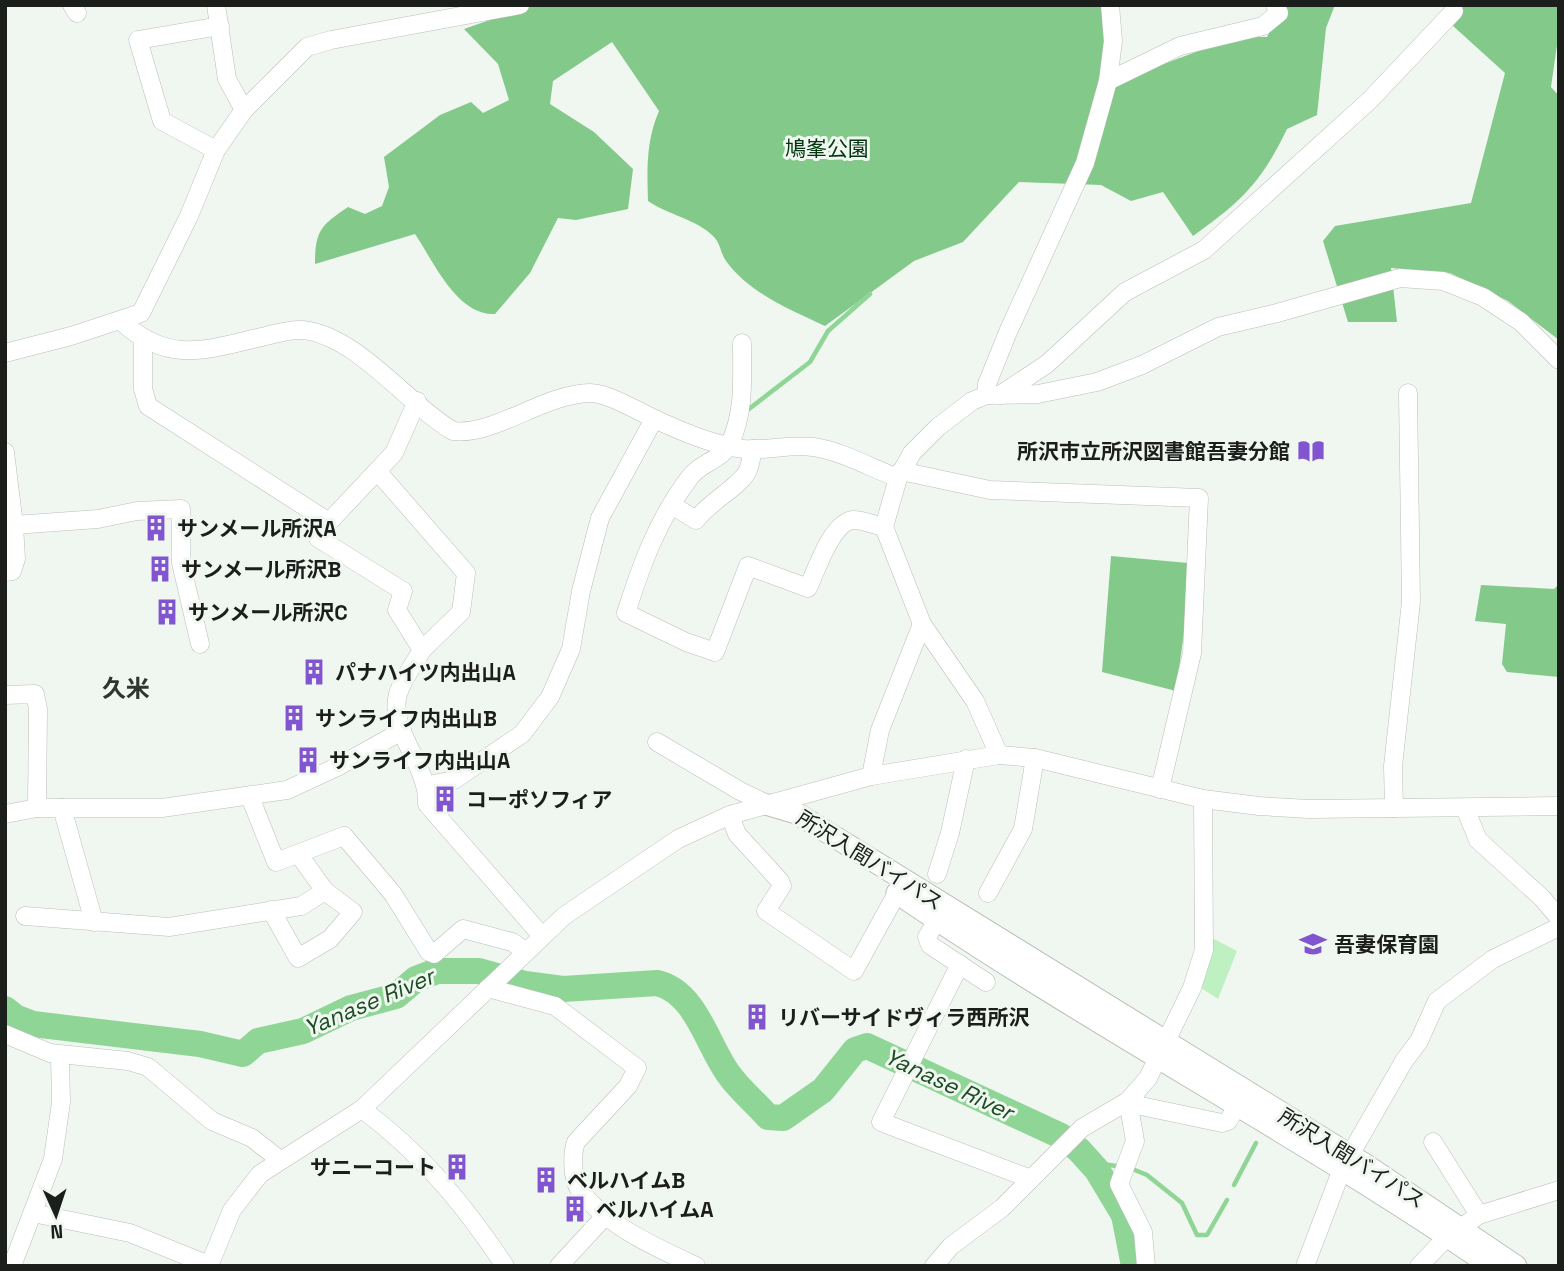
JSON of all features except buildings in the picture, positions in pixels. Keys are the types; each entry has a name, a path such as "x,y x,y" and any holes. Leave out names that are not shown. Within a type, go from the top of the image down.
{"main road":[{"name":"所沢入間バイパス","path":"769,805 781,819 937,920 1163,1050 1238,1105 1463,1226 1516,1266"},
{"name":"所沢入間バイパス","path":"769,805 796,813 1163,1050 1345,1162"},
{"name":"所沢入間バイパス","path":"1463,1226 1491,1266"}],"street":[{"path":"216,5 227,79 244,110"},
{"path":"5,353 141,313 153,294 216,150 244,110 307,47 331,40 520,5"},
{"path":"994,395 987,384 1085,163 1108,80 1113,41 1110,5"},
{"path":"1108,80 1180,46 1263,26 1279,13 1275,5"},
{"path":"994,395 1048,364 1125,292 1203,250 1370,100 1454,11"},
{"path":"216,150 162,121 138,40 220,26"},
{"path":"999,755 975,701 922,624 884,527 899,475 912,453 938,427 972,401 994,395 1038,394 1097,382 1142,365 1218,327 1400,278 1443,281 1483,297 1521,322 1559,360"},
{"path":"121,321 143,341 190,351 217,349 289,330 303,330 337,342 417,401 439,424 453,431 466,433 521,411 590,393 729,445 753,449 799,446 824,449 899,475 990,490 1199,498 1192,653 1160,789"},
{"path":"143,341 143,389 148,405 329,522"},
{"path":"742,343 739,417 729,445 722,454 692,474 672,505 649,543 626,612 686,642 715,652 748,566 808,588 828,542 845,523 856,520 884,527"},
{"path":"1394,808 1393,766 1411,601 1408,393"},
{"path":"417,401 394,453 329,522 318,538 402,591 397,610 422,650"},
{"path":"428,785 454,780 523,734 550,697 571,649 600,518 654,419"},
{"path":"672,505 696,520 713,501 749,470 753,449"},
{"path":"5,452 16,559 12,571 5,572"},
{"path":"378,471 466,573 461,612 422,650 397,696 396,706 402,731 428,785 427,804 431,812 541,935"},
{"path":"14,525 98,519 137,510 181,509 181,563 200,644"},
{"path":"871,776 880,730 922,624"},
{"path":"5,695 35,694 38,709 37,808"},
{"path":"5,814 37,808 162,808 250,797 300,785 402,731"},
{"path":"657,741 740,791 769,805"},
{"path":"33,1213 130,1233 209,1266 238,1199 252,1181 280,1160 362,1109 541,935 678,839 730,815 871,776 999,755 1035,758 1203,799 1297,808 1559,806"},
{"path":"988,894 1023,829 1035,758"},
{"path":"937,874 950,833 966,759"},
{"path":"250,797 276,862 344,836 393,894 429,952 434,954 463,929 512,942 520,957"},
{"path":"934,1266 951,1246 1002,1208 1082,1128 1129,1100 1148,1079 1192,988 1204,950 1203,799"},
{"path":"62,808 94,922"},
{"path":"1465,808 1478,840 1542,898 1559,918"},
{"path":"730,815 737,834 782,886 766,911 853,971 897,893"},
{"path":"271,910 298,958 330,939 353,912 324,891 299,855"},
{"path":"25,916 169,927 301,906 324,891"},
{"path":"937,920 928,942 986,982"},
{"path":"1305,1266 1345,1162 1404,1061 1419,1041 1437,1001 1493,959 1559,927"},
{"path":"960,964 881,1122 1031,1179"},
{"path":"490,987 555,1006 637,1068 628,1086 576,1142 574,1149 580,1189 606,1215 661,1250 696,1266"},
{"path":"5,1034 60,1056 128,1061 148,1067 212,1121 252,1138 280,1160"},
{"path":"12,1266 53,1159 61,1102 60,1056"},
{"path":"1129,1100 1222,1123 1228,1121 1238,1105"},
{"path":"1129,1100 1135,1141 1120,1189 1143,1232 1146,1266"},
{"path":"362,1109 424,1160 475,1222 505,1266"},
{"path":"1433,1142 1463,1226"},
{"path":"1421,1265 1463,1226 1559,1190"},
{"path":"559,1266 606,1215"}],"green space":[{"name":"鳩峯公園","path":"533,5 1104,5 1106,23 1100,82 1110,84 1236,37 1267,37 1284,5 1335,5 1326,28 1317,115 1287,129 1268,164 1248,190 1224,213 1193,236 1163,192 1131,201 1101,185 1019,182 963,242 914,261 825,326 758,291 735,272 724,258 716,239 707,231 648,201 650,144 659,111 612,42 553,81 550,104 594,132 633,169 628,209 576,220 558,218 530,273 495,314 481,312 458,297 415,234 315,264 318,236 331,219 348,207 365,214 382,206 389,187 384,157 440,115 471,102 483,113 509,100 498,64 464,29"},
{"path":"1446,5 1559,5 1559,31 1551,87 1559,96 1559,340 1508,301 1450,273 1391,268 1397,322 1348,322 1323,241 1335,226 1471,203 1505,73 1452,25 1452,9"},
{"path":"1111,556 1188,563 1185,625 1176,691 1102,672"},
{"path":"1559,584 1559,677 1507,672 1502,664 1506,624 1475,621 1481,585 1554,589"},
{"path":"1212,938 1237,951 1218,999 1201,988"}],"waterway":[{"path":"745,412 810,362 828,331 870,294"},
{"name":"Yanase River","path":"5,1009 15,1017 33,1024 200,1044 243,1054 258,1041 303,1031 351,1008 396,996 416,979 437,971 479,971 525,984 563,989 657,983 671,988 692,1009 730,1076 768,1117 783,1118 823,1090 855,1050 867,1046 1061,1136 1079,1150 1097,1170 1124,1215 1134,1266"},
{"path":"1234,1185 1256,1143"},
{"path":"1091,1162 1122,1167"},
{"path":"1130,1168 1147,1175 1182,1203 1197,1235 1207,1235 1227,1200"}],"place":[{"name":"所沢市立所沢図書館吾妻分館","path":"1311,451"},
{"name":"サンメール所沢A","path":"156,528"},
{"name":"サンメール所沢B","path":"160,569"},
{"name":"サンメール所沢C","path":"167,612"},
{"name":"パナハイツ内出山A","path":"314,672"},
{"name":"サンライフ内出山B","path":"294,718"},
{"name":"サンライフ内出山A","path":"308,760"},
{"name":"コーポソフィア","path":"445,799"},
{"name":"吾妻保育園","path":"1313,944"},
{"name":"リバーサイドヴィラ西所沢","path":"757,1017"},
{"name":"サニーコート","path":"457,1167"},
{"name":"ベルハイムB","path":"546,1180"},
{"name":"ベルハイムA","path":"575,1209"}],"district":[{"name":"久米","path":"126,688"}]}
